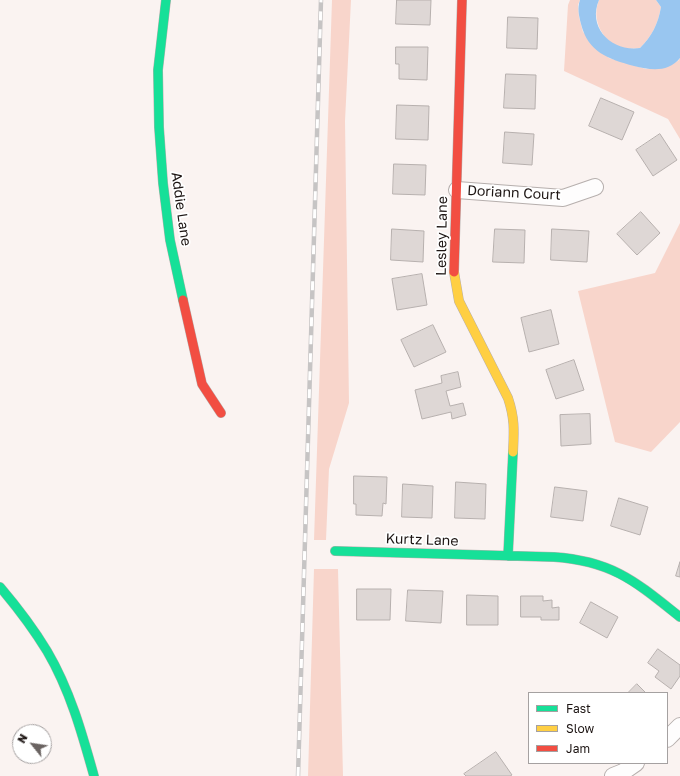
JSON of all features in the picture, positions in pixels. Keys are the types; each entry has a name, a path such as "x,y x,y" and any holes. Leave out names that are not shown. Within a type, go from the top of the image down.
{"street":[{"name":"Addie Lane","path":"166,0 158,70 159,126 163,183 170,240 202,384 222,413"},
{"name":"Lesley Lane","path":"462,0 454,271 459,302 508,398 513,413 514,428 508,556"},
{"name":"Doriann Court","path":"457,190 563,198 595,187"},
{"name":"Kurtz Lane","path":"335,551 550,556 578,560 607,567 633,581 680,617"},
{"path":"0,587 23,615 47,651 67,691 82,732 94,776"},
{"path":"668,738 680,726"},
{"path":"613,776 623,772 635,764"}],"shaded area":[{"path":"332,0 351,0 345,121 349,403 329,469 326,540 314,540"},
{"path":"570,0 580,0 578,5 579,17 583,32 609,58 646,69 678,61 680,58 680,139 668,119 564,71 568,5"},
{"path":"599,0 656,0 661,7 658,19 648,39 640,48 622,48 609,41 600,29 597,22 596,15"},
{"path":"680,223 680,422 651,452 615,442 578,291 655,273"},
{"path":"314,569 338,569 343,776 308,776"}],"water":[{"path":"580,0 599,0 596,10 596,20 599,29 604,36 620,46 640,48 648,39 658,19 661,7 656,0 680,0 680,58 670,66 652,69 625,63 600,53 594,48 584,34 579,12"}],"building":[{"path":"397,0 431,0 430,25 396,24"},
{"path":"508,17 538,18 537,49 507,48"},
{"path":"396,47 428,47 427,80 399,79 399,64 396,64"},
{"path":"506,74 536,75 535,109 504,108"},
{"path":"601,98 634,112 622,140 589,126"},
{"path":"397,105 429,106 428,140 396,139"},
{"path":"505,132 534,134 532,165 503,163"},
{"path":"660,134 677,160 653,176 636,150"},
{"path":"394,164 426,165 425,195 393,194"},
{"path":"641,212 660,233 637,255 617,234"},
{"path":"392,229 424,231 423,262 391,260"},
{"path":"495,229 525,230 524,263 493,262"},
{"path":"552,229 589,231 587,262 551,260"},
{"path":"422,274 427,305 397,310 392,279"},
{"path":"551,310 559,344 529,352 521,318"},
{"path":"433,325 446,352 414,367 401,340"},
{"path":"574,360 584,390 556,399 546,370"},
{"path":"458,372 461,387 446,391 450,406 463,403 466,415 452,419 451,412 422,419 415,390 442,383 441,376"},
{"path":"590,414 591,444 561,446 560,415"},
{"path":"354,476 387,477 386,504 383,503 382,516 356,515 356,504 354,504"},
{"path":"456,482 486,484 485,519 455,518"},
{"path":"403,484 433,486 432,518 402,517"},
{"path":"555,487 587,491 583,521 551,517"},
{"path":"619,498 648,507 640,535 611,526"},
{"path":"680,562 680,577 676,576"},
{"path":"357,589 391,589 390,620 357,620"},
{"path":"408,590 443,591 441,623 406,621"},
{"path":"467,595 498,596 498,625 467,625"},
{"path":"521,596 543,596 543,601 552,600 552,608 559,607 559,620 541,620 541,617 521,617"},
{"path":"591,602 618,617 607,638 580,623"},
{"path":"658,649 680,665 680,676 671,689 655,677 659,671 648,663"},
{"path":"637,684 645,692 629,692"},
{"path":"496,752 512,775 466,776 464,774"}],"railway":[{"path":"298,776 321,0"}],"traffic: fast":[{"path":"166,0 158,70 159,127 163,183 170,240 183,300"},
{"path":"508,556 513,452"},
{"path":"335,551 554,557 575,559 592,563 623,575 650,593 680,617"},
{"path":"0,587 19,610 47,651 55,666 75,712 94,776"}],"traffic: slow":[{"path":"454,272 459,301 508,398 514,425 513,452"}],"traffic: jam":[{"path":"454,272 462,0"},
{"path":"183,300 202,384 221,413"}]}
